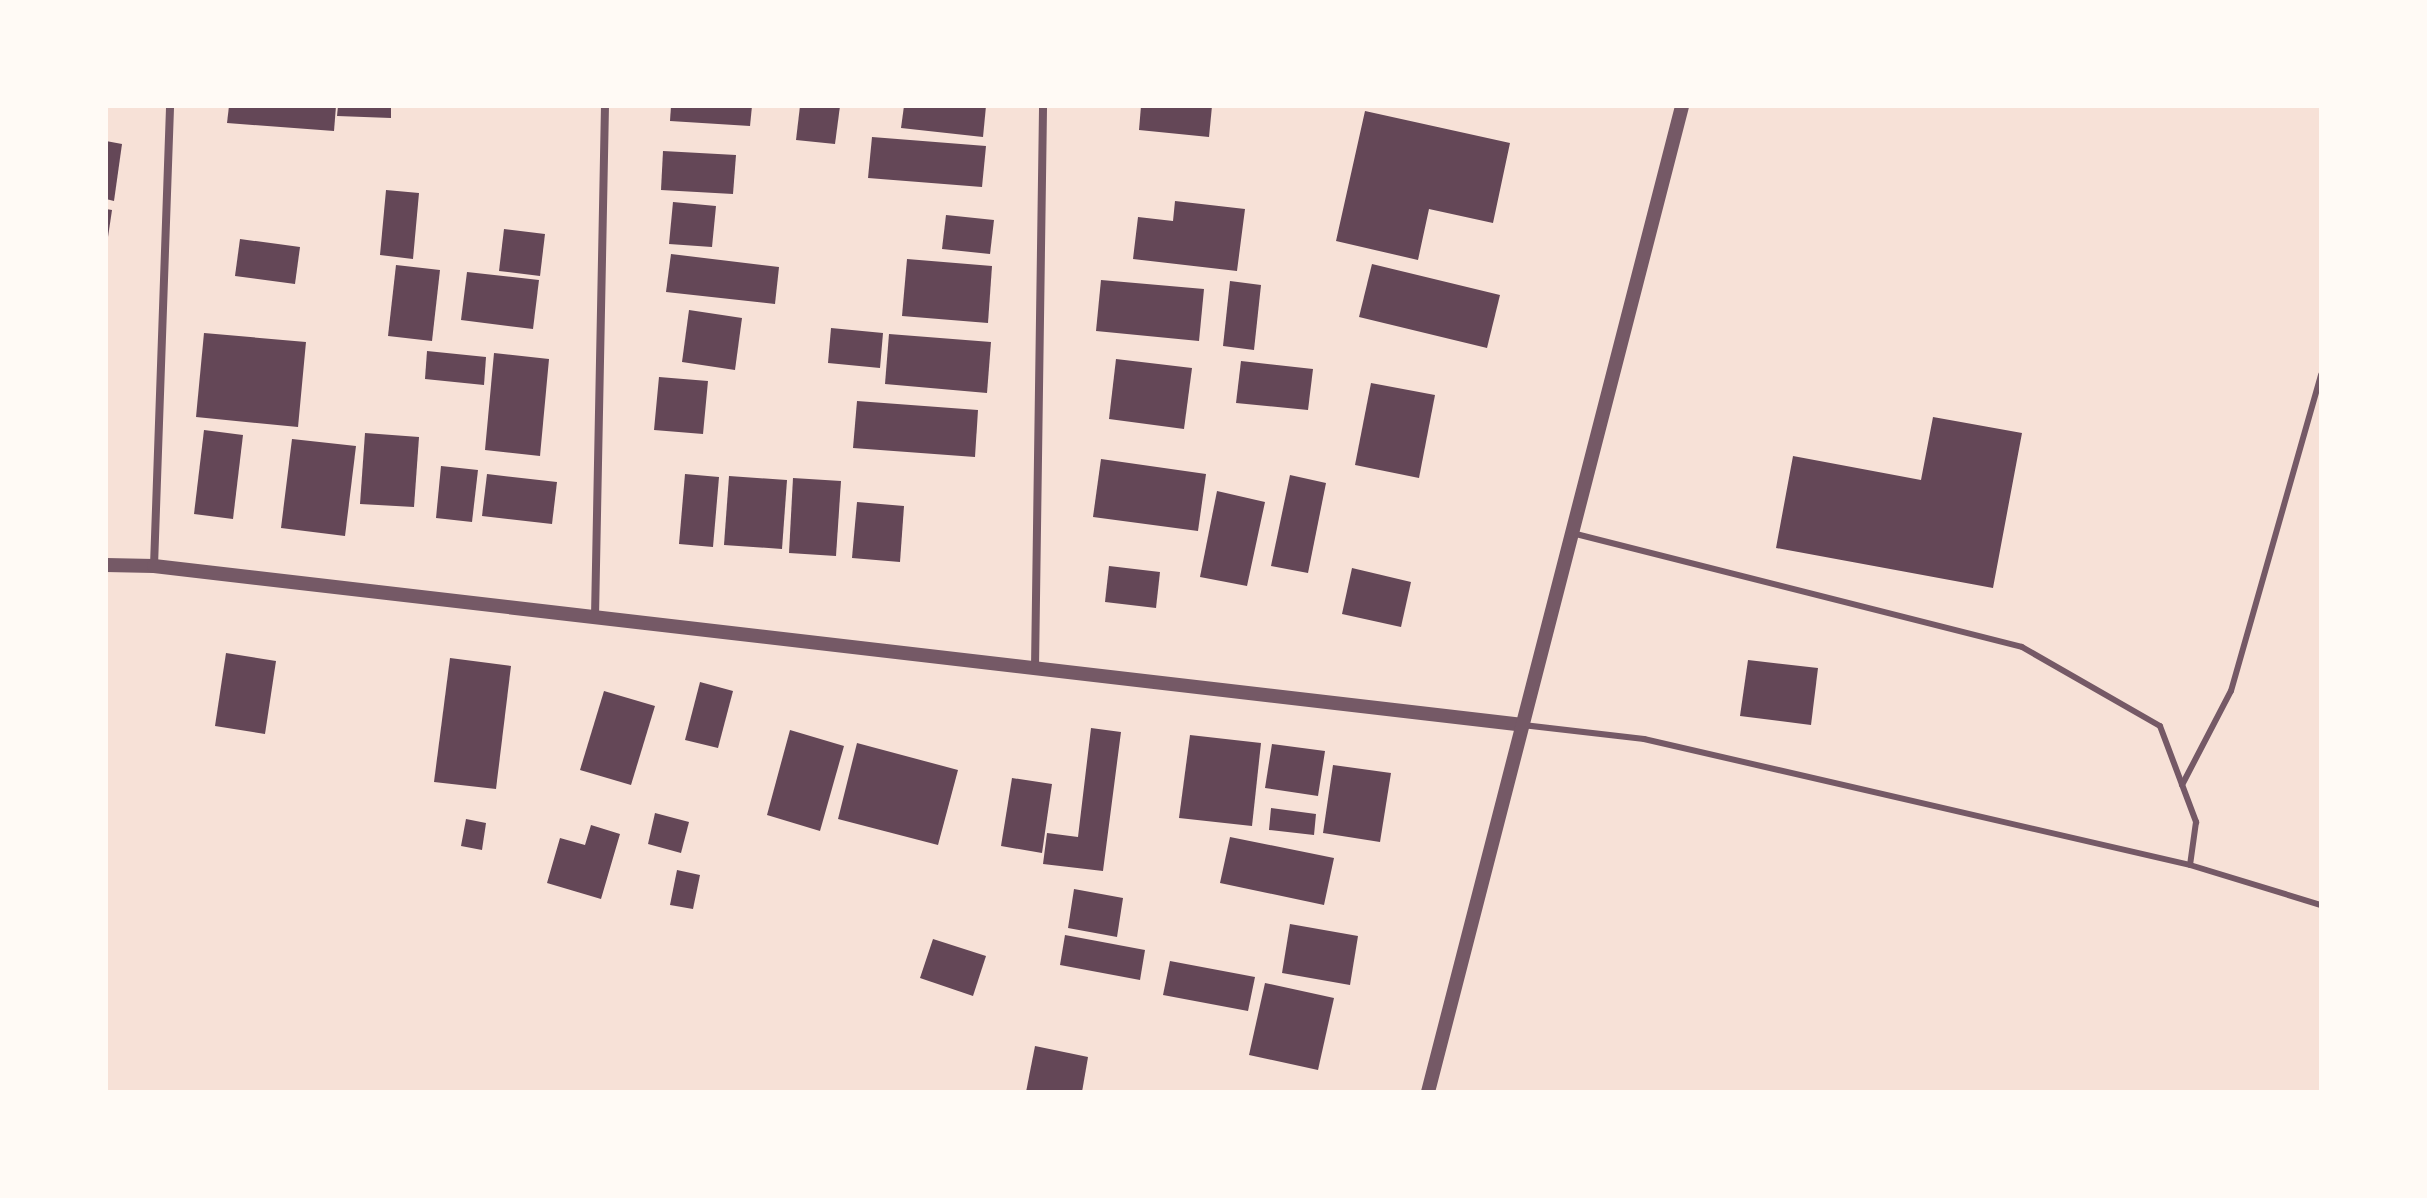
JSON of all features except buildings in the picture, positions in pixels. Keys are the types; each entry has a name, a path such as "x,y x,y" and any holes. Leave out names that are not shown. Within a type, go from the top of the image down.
{"street":[{"path":"154,566 170,106"},
{"path":"595,617 605,106"},
{"path":"1035,668 1043,106"},
{"path":"1428,1092 1682,106"},
{"path":"106,565 154,566 1523,725"}],"lane":[{"path":"2182,785 2231,691 2321,375"},
{"path":"1572,533 2022,647 2160,726 2196,822 2190,865"},
{"path":"1523,725 1644,739 2190,865 2321,905"}]}
